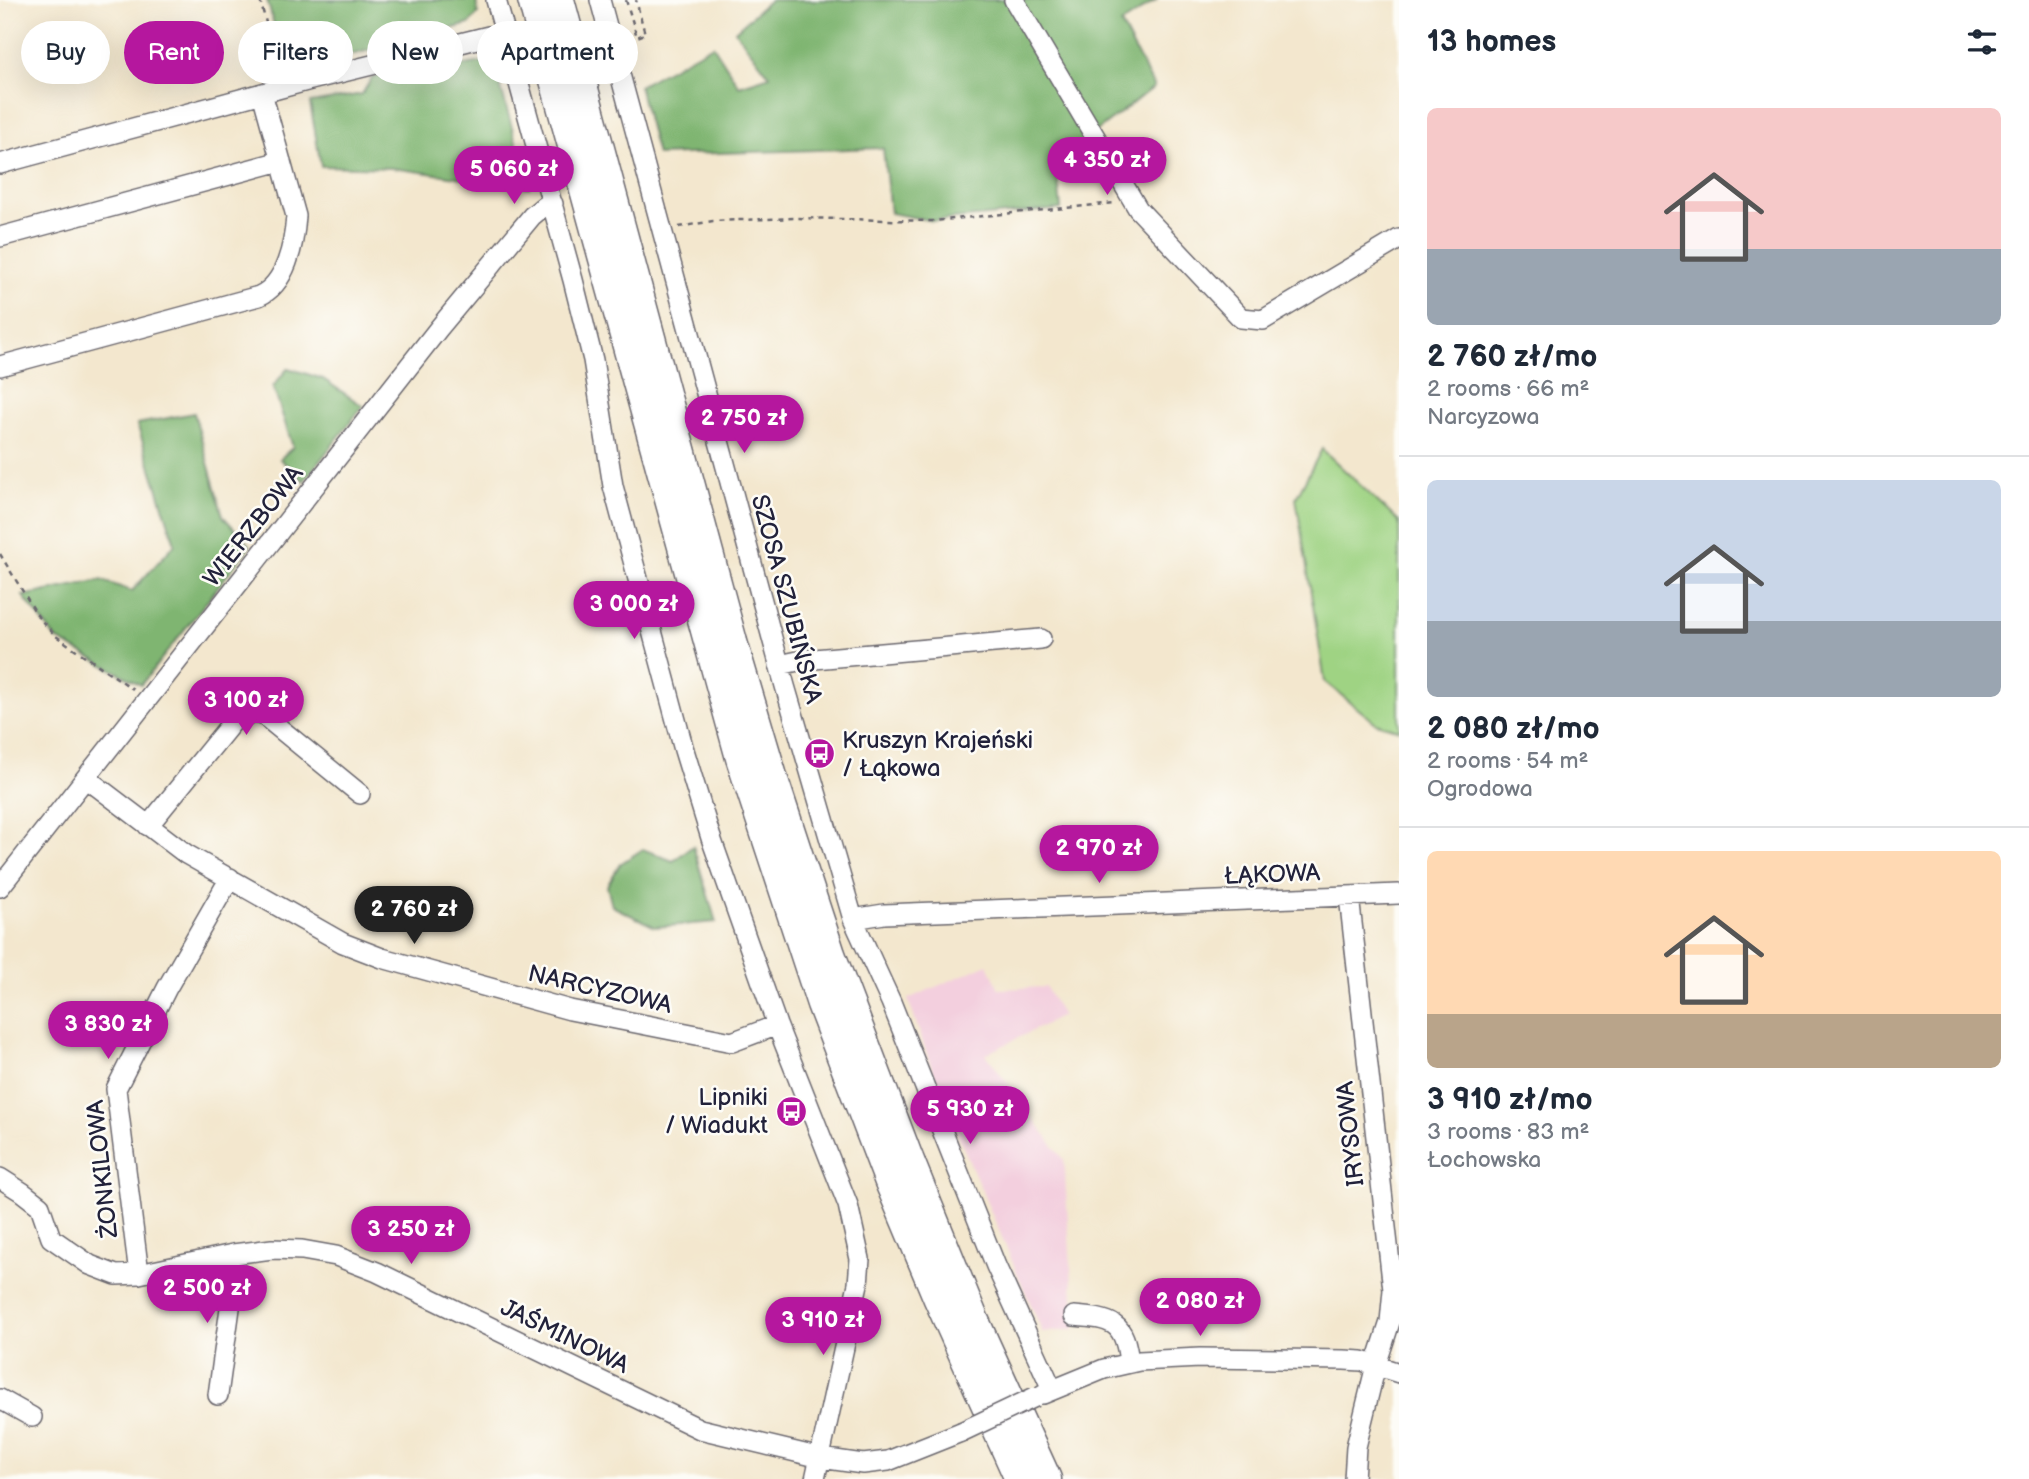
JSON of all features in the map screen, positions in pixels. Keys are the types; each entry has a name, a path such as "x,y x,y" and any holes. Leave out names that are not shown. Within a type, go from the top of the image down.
{"highway":[{"path":"532,0 740,758 821,1004 889,1182 1019,1479"},
{"path":"560,0 733,642 774,780 819,916 908,1156 975,1321 1047,1479"}],"street":[{"path":"496,0 502,21"},
{"name":"SZOSA SZUBIŃSKA","path":"600,0 779,665 853,919 891,1002 1044,1393"},
{"path":"1014,0 1138,209 1241,318 1263,320 1399,239"},
{"path":"353,70 477,39"},
{"path":"0,164 297,84"},
{"path":"520,84 593,360 613,485 684,750 711,838 777,1025 848,1205 860,1259 854,1310 815,1479"},
{"path":"0,366 270,291 280,280 296,216 262,93"},
{"path":"0,237 281,161"},
{"name":"WIERZBOWA","path":"0,887 439,328 532,216 544,206 553,204"},
{"path":"779,665 816,659 1041,639"},
{"path":"148,826 239,713 262,714 360,794"},
{"name":"NARCYZOWA","path":"86,779 186,854 352,947 382,958 570,1010 732,1042 777,1025"},
{"name":"ŻONKILOWA","path":"139,1274 116,1089 167,988 230,877"},
{"name":"ŁĄKOWA","path":"853,919 884,914 1399,894"},
{"name":"IRYSOWA","path":"1349,896 1392,1290 1390,1322 1376,1365 1356,1447 1354,1479"},
{"name":"JAŚMINOWA","path":"0,1178 40,1206 51,1238 90,1265 116,1275 139,1274 233,1254 272,1249 302,1250 336,1256 377,1272 700,1429 852,1464 888,1461 961,1432 1044,1393 1104,1369 1129,1363 1200,1358 1344,1360 1376,1365 1399,1373"},
{"path":"218,1395 235,1272 233,1254"},
{"path":"1074,1316 1100,1318 1117,1326 1125,1338 1129,1363"},
{"path":"0,1399 32,1417"}],"path":[{"path":"260,0 266,21"},
{"path":"626,0 637,37 645,34 636,0"},
{"path":"662,230 713,221 796,218 933,222 1133,201"},
{"path":"0,554 39,618 56,636 148,699"}],"shaded area":[{"path":"988,964 999,989 1046,987 1062,1016 986,1054 1064,1160 1075,1329 1043,1333 943,1100 908,999"}],"green space":[{"path":"267,0 476,0 478,14 469,24 463,26 463,21 367,21 367,51 353,54 353,21 273,21"},
{"path":"770,0 1156,0 1121,24 1154,87 1093,134 1057,168 1061,209 933,221 890,213 883,148 657,155 639,86 713,45 739,86 770,76 735,31"},
{"path":"477,63 477,84 500,84 529,187 392,168 321,166 310,103 362,94 368,84 463,84 463,65"},
{"path":"288,368 323,379 363,406 304,481 280,459 293,447 273,387"},
{"path":"194,413 223,516 250,546 141,685 56,639 23,596 101,580 132,591 175,544 137,424"},
{"path":"1322,449 1399,522 1399,730 1376,723 1325,682 1296,498"},
{"path":"693,846 716,922 655,927 612,906 607,886 620,864 643,849 673,861"}],"place":[{"name":"Kruszyn Krajeński / Łąkowa","path":"819,754"},
{"name":"Lipniki / Wiadukt","path":"791,1111"}]}
